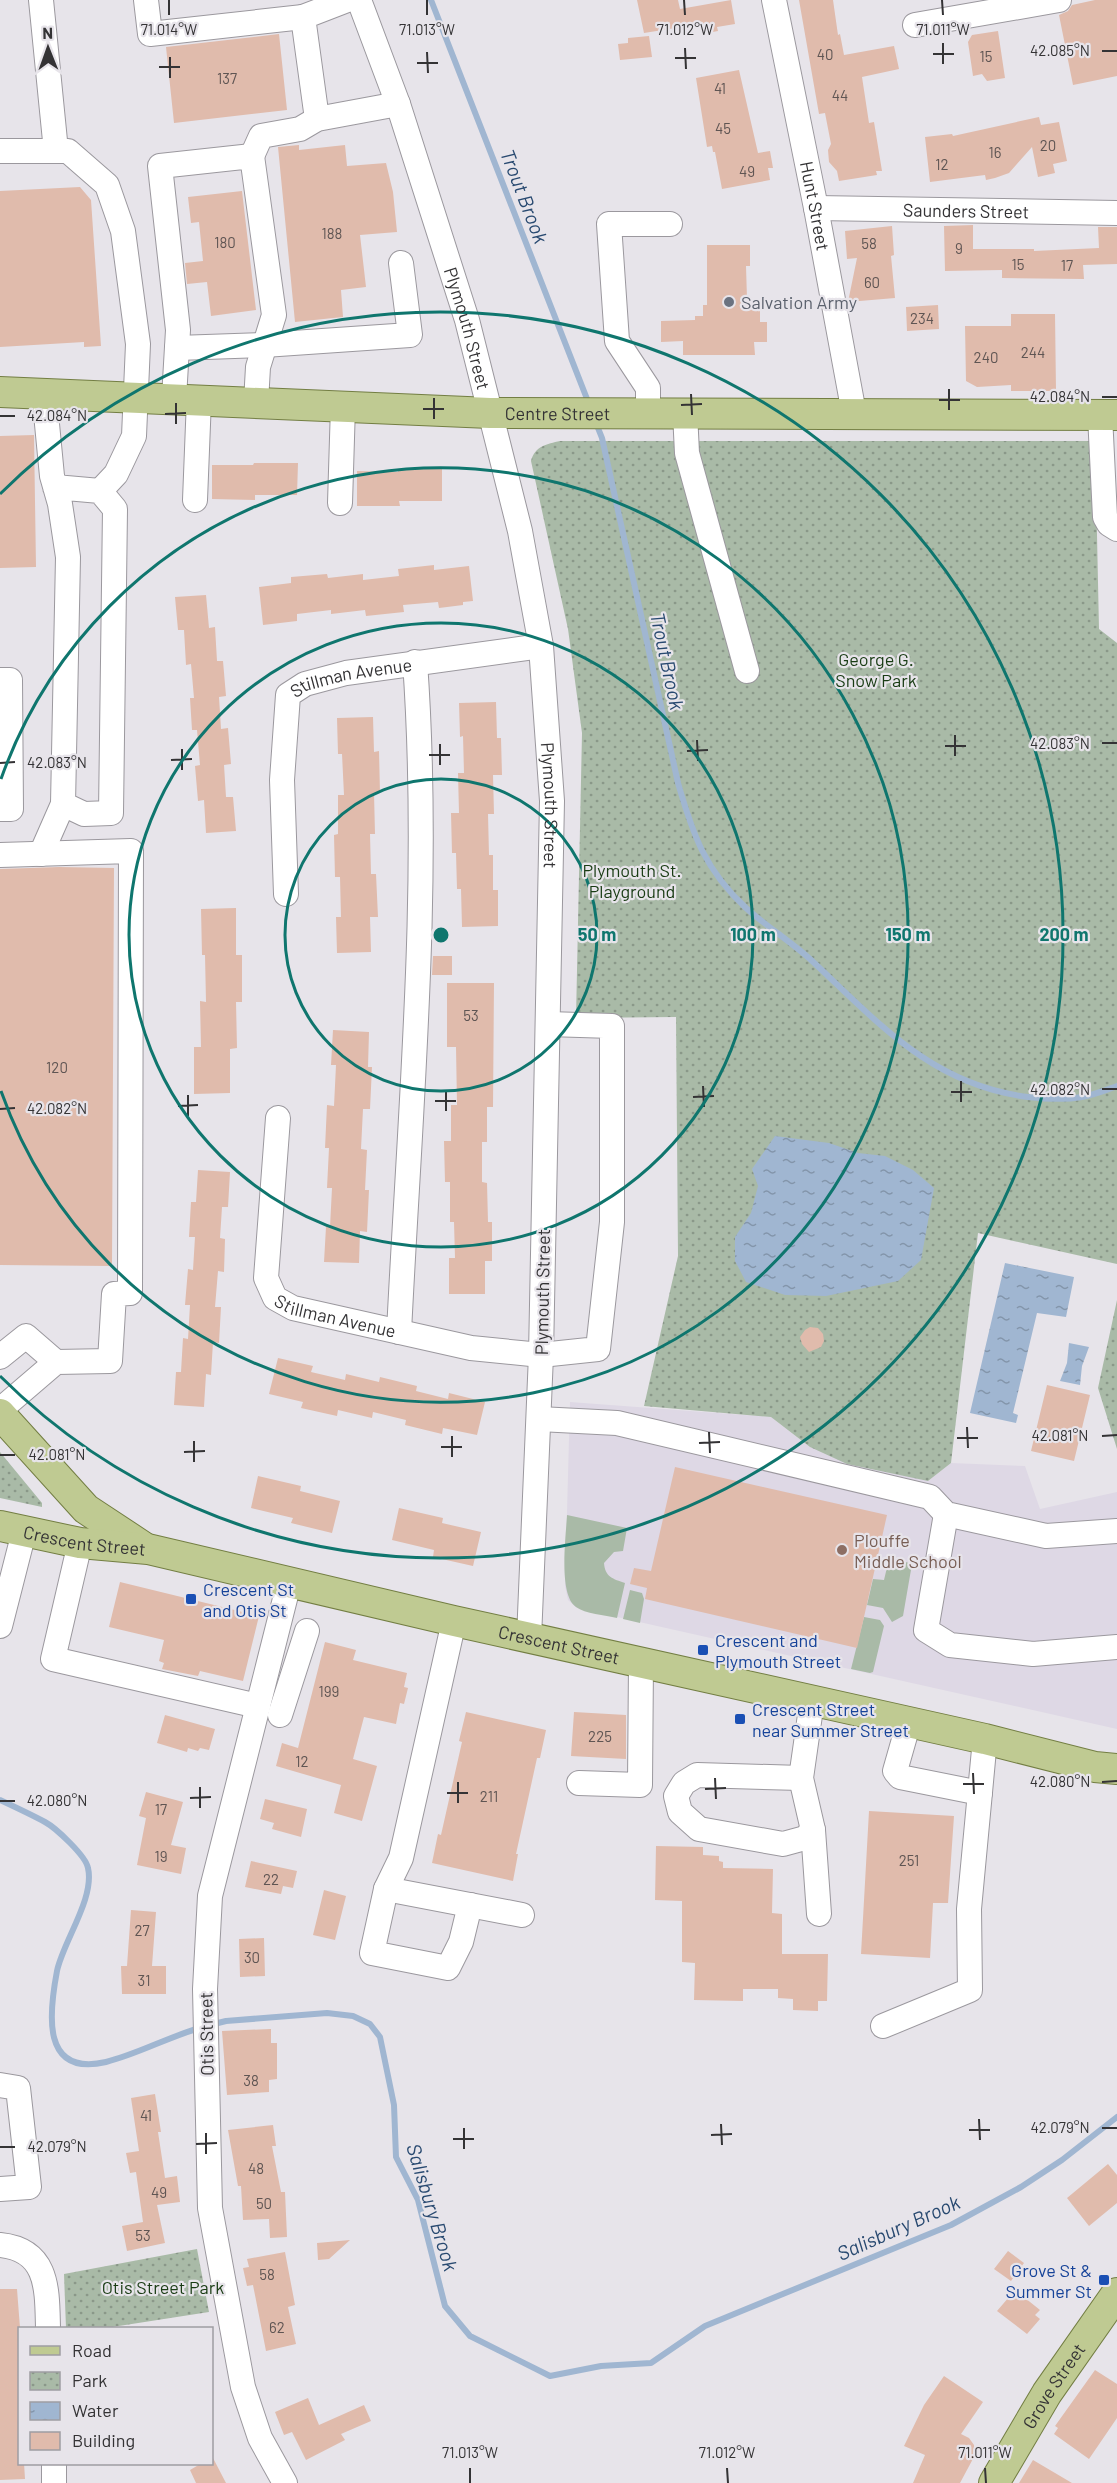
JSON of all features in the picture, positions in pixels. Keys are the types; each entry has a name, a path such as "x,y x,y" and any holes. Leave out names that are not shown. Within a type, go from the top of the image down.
{"main road":[{"name":"Centre Street","path":"0,392 490,413 1108,415"},
{"path":"0,1412 86,1509 147,1549"},
{"name":"Crescent Street","path":"12,1529 80,1543 147,1549 454,1621 985,1739 1110,1771"},
{"name":"Grove Street","path":"994,2483 1047,2392 1117,2293"}],"street":[{"path":"40,0 56,151"},
{"path":"146,0 150,34 303,16 347,0"},
{"name":"Plymouth Street","path":"359,0 398,104 467,320 520,531 542,646 552,801 541,1355 529,1638"},
{"name":"Hunt Street","path":"774,0 854,413"},
{"path":"915,24 1059,0"},
{"path":"303,16 317,119"},
{"path":"256,402 258,367 274,315 252,156 261,136 300,129 317,119 398,104"},
{"path":"0,151 68,151 107,185 123,231 138,344 134,435 116,474 100,491"},
{"path":"195,500 186,399 177,348 178,330 160,166 252,156"},
{"name":"Saunders Street","path":"816,208 1117,213"},
{"path":"648,413 648,388 617,341 609,224 670,224"},
{"path":"177,348 264,345 410,335 401,263"},
{"path":"41,854 63,804 68,557 60,504 52,476 44,393"},
{"path":"340,502 343,406"},
{"path":"685,413 687,453 747,671"},
{"path":"1108,415 1105,516 1109,524 1117,529"},
{"path":"55,488 100,491 115,509 111,813 84,814 63,804"},
{"name":"Stillman Avenue","path":"286,894 282,780 288,695 305,684 346,673 542,646"},
{"path":"399,1332 416,1012 420,721 415,662"},
{"path":"0,680 10,680 11,809 0,809"},
{"path":"0,855 131,851 130,1293 114,1294 110,1361 56,1362 0,1412"},
{"name":"Stillman Avenue","path":"278,1118 266,1278 275,1298 293,1308 471,1348 541,1355 598,1349 612,1222 612,1026 548,1024"},
{"path":"0,1357 26,1336 56,1362"},
{"path":"539,1419 617,1423 930,1497 946,1514 1046,1536 1117,1531"},
{"path":"946,1514 926,1630 950,1644 1033,1654 1117,1647"},
{"path":"0,1626 12,1529"},
{"path":"80,1543 53,1659 269,1710 296,1665 306,1631"},
{"name":"Otis Street","path":"285,2483 260,2438 243,2387 210,2208 206,2007 210,1896 269,1710 270,1657 289,1583"},
{"path":"454,1621 401,1858 386,1889 372,1953 448,1968 461,1942 470,1905"},
{"path":"270,1657 296,1665"},
{"path":"579,1783 640,1785 641,1663"},
{"path":"812,1701 801,1778 813,1830 819,1914"},
{"path":"909,1722 896,1764 895,1771 900,1777 980,1793"},
{"path":"883,2026 970,1990 969,1909 985,1739"},
{"path":"801,1778 697,1775 684,1783 676,1796 680,1812 699,1829 783,1844 805,1838 813,1830"},
{"path":"386,1889 522,1915"},
{"path":"0,2085 18,2088 29,2187 0,2189"},
{"path":"0,2244 28,2254 36,2262 45,2279 48,2327"},
{"path":"54,2465 54,2483"}],"shaded area":[{"name":"Plouffe Middle School","path":"570,1402 771,1417 810,1447 928,1481 951,1463 1025,1466 1040,1509 1117,1492 1117,1729 577,1608 568,1600 565,1586"}],"green space":[{"name":"George G. Snow Park","path":"560,441 1095,441 1099,629 1117,643 1117,1264 978,1233 951,1463 928,1481 847,1464 810,1447 771,1417 644,1406 678,1256 676,1017 576,1018 582,733 568,629 531,461 539,449"},
{"path":"1117,1300 1117,1449 1098,1388"},
{"path":"0,1452 42,1503 42,1507 0,1498"},
{"path":"567,1515 627,1528 623,1551 614,1552 604,1563 608,1574 613,1579 625,1583 617,1618 585,1611 576,1607 570,1600 564,1564"},
{"path":"893,1558 912,1564 903,1616 892,1622 883,1608 867,1605 873,1579 884,1580 889,1559"},
{"path":"630,1590 642,1593 644,1599 640,1623 623,1619"},
{"path":"864,1617 880,1620 884,1626 873,1672 870,1673 851,1669"},
{"name":"Otis Street Park","path":"197,2249 209,2312 112,2327 66,2327 64,2274"}],"water":[{"path":"775,1136 829,1143 858,1153 885,1156 913,1170 934,1188 921,1260 898,1281 826,1296 785,1295 746,1282 735,1261 735,1237 751,1213 758,1186 752,1169"},
{"path":"1005,1263 1074,1277 1066,1317 1037,1313 1013,1413 1018,1415 1016,1423 970,1413"},
{"path":"1069,1343 1089,1347 1082,1366 1080,1385 1060,1381 1067,1363"}],"building":[{"path":"637,0 678,0 680,9 731,0 735,24 717,27 718,31 702,34 700,28 689,30 688,26 644,33"},
{"path":"799,0 833,0 838,35 840,34 844,55 894,46 899,69 862,77 869,123 874,122 882,171 876,171 877,175 839,181 837,171 829,162 828,150 831,144 825,113 819,114"},
{"path":"1095,0 1117,0 1117,76 1073,85 1059,15 1068,11 1072,5"},
{"path":"998,31 1005,78 987,81 982,74 973,76 968,42 972,35"},
{"path":"279,34 287,110 174,123 166,47"},
{"path":"649,36 652,57 620,60 618,44 628,43 628,38"},
{"path":"739,70 758,153 770,151 773,168 768,168 770,180 722,189 715,152 712,146 707,147 696,78"},
{"path":"1039,117 1041,125 1059,122 1067,161 1053,164 1055,173 1038,177 1032,147 1009,173 995,178 986,180 985,175 930,182 925,137 952,134 953,136"},
{"path":"299,145 299,150 345,145 347,166 386,163 393,192 397,232 360,235 366,287 341,290 343,317 295,322 278,147"},
{"path":"80,187 91,200 101,346 84,347 84,342 0,347 0,191"},
{"path":"242,191 256,310 211,316 207,282 187,284 185,263 203,261 199,222 191,223 188,197"},
{"path":"973,225 973,249 1034,249 1034,251 1099,248 1098,227 1117,227 1117,264 1083,265 1084,279 1002,278 1002,270 945,271 944,226"},
{"path":"892,226 894,255 891,256 895,298 848,302 857,258 847,259 845,231"},
{"name":"Salvation Army","path":"707,245 750,245 750,266 746,266 747,299 751,299 751,304 760,304 760,322 767,322 767,342 754,342 755,355 683,355 683,341 661,342 661,321 695,320 695,316 703,316 703,305 707,305"},
{"path":"938,305 939,329 907,331 906,307"},
{"path":"1011,314 1055,314 1056,391 1011,391 1011,385 977,387 966,381 965,326 1011,326"},
{"path":"34,435 36,567 0,568 0,436"},
{"path":"254,463 298,463 297,495 255,495 255,500 212,499 212,465 253,465"},
{"path":"398,469 442,469 442,501 399,501 400,506 357,506 357,471 398,472"},
{"path":"434,565 434,570 469,566 473,601 463,602 463,605 439,608 438,602 403,605 404,612 366,616 365,610 331,614 331,610 297,614 297,621 263,625 259,587 291,583 291,577 327,574 328,578 363,574 363,580 399,576 398,569"},
{"path":"206,595 209,628 215,627 217,661 223,661 226,696 219,697 221,729 228,728 231,764 224,765 226,797 233,797 236,831 206,833 204,800 198,801 195,766 200,765 197,730 192,730 190,698 194,698 191,664 186,665 184,630 178,630 175,597"},
{"path":"496,702 497,738 501,738 502,775 493,775 494,814 488,814 489,855 493,855 493,890 498,890 498,926 462,927 461,889 457,889 456,853 452,853 451,813 459,813 458,773 464,773 459,703"},
{"path":"373,717 374,752 379,751 380,793 374,793 375,834 370,834 371,874 376,874 378,917 370,917 371,952 337,953 336,917 341,917 340,877 335,877 334,835 338,834 338,795 344,795 342,754 338,754 337,718"},
{"path":"114,868 112,1266 0,1265 0,869"},
{"path":"236,908 236,955 242,955 242,1002 236,1002 237,1048 230,1049 230,1093 194,1094 194,1047 201,1047 200,1001 206,1002 201,909"},
{"path":"433,956 452,956 452,975 432,975"},
{"path":"447,983 494,983 493,1107 487,1107 487,1142 482,1142 482,1182 487,1183 488,1222 492,1222 492,1261 485,1261 485,1294 449,1294 449,1258 455,1258 454,1222 450,1222 450,1182 445,1182 444,1141 451,1141 451,1105 457,1105 456,1047 447,1047"},
{"path":"333,1030 369,1032 368,1067 372,1067 370,1109 363,1109 361,1149 367,1150 365,1190 369,1190 367,1232 360,1231 359,1263 324,1262 326,1227 330,1227 332,1188 327,1188 329,1148 325,1148 327,1105 334,1106 336,1065 331,1065"},
{"path":"198,1170 230,1172 228,1207 222,1207 220,1238 225,1239 224,1272 218,1271 215,1307 221,1307 219,1343 213,1342 211,1375 206,1374 204,1407 174,1405 176,1372 181,1372 183,1338 188,1339 190,1305 185,1305 188,1269 193,1270 195,1237 189,1237 191,1202 196,1202"},
{"path":"810,1327 818,1328 823,1334 824,1341 821,1347 809,1352 802,1344 800,1337"},
{"path":"278,1358 313,1366 311,1372 345,1380 346,1374 379,1382 380,1377 417,1386 416,1391 448,1399 449,1393 485,1402 477,1435 443,1428 442,1434 405,1425 406,1420 373,1412 372,1418 338,1410 337,1416 301,1408 303,1402 269,1394"},
{"path":"1047,1385 1090,1395 1074,1461 1031,1451"},
{"path":"675,1467 887,1515 857,1648 645,1599 647,1588 630,1584 634,1568 651,1571"},
{"path":"258,1476 301,1486 300,1491 340,1501 332,1533 291,1523 293,1518 251,1508"},
{"path":"399,1508 443,1518 442,1523 481,1532 473,1566 433,1557 434,1550 392,1540"},
{"path":"120,1582 259,1616 243,1681 200,1671 198,1676 162,1669 164,1663 159,1661 164,1640 109,1627"},
{"path":"325,1642 356,1650 353,1660 407,1673 404,1687 408,1688 404,1704 400,1703 396,1724 364,1717 353,1759 377,1766 362,1821 334,1813 341,1785 276,1766 282,1743 298,1748"},
{"path":"466,1712 546,1730 540,1758 537,1758 516,1854 518,1854 513,1881 432,1863 438,1834 441,1835 462,1742 459,1741"},
{"path":"574,1712 626,1715 626,1759 571,1756"},
{"path":"165,1715 215,1729 209,1750 200,1748 198,1751 188,1748 187,1752 157,1743"},
{"path":"146,1792 183,1802 171,1845 186,1848 181,1874 137,1865 146,1818 139,1816"},
{"path":"265,1799 307,1809 301,1837 272,1829 274,1823 260,1819"},
{"path":"869,1811 954,1816 948,1903 933,1903 930,1958 861,1954"},
{"path":"656,1846 703,1847 703,1855 719,1856 719,1861 723,1862 723,1868 773,1869 772,1913 782,1914 782,1954 828,1954 827,2001 818,2001 818,2011 793,2010 793,1999 778,1998 778,1989 743,1989 743,2001 694,2000 695,1963 682,1962 682,1901 655,1900"},
{"path":"251,1861 297,1871 293,1888 283,1886 281,1894 245,1887"},
{"path":"324,1890 346,1896 335,1940 313,1935"},
{"path":"131,1910 156,1912 152,1966 166,1966 166,1994 122,1994 121,1966 127,1966"},
{"path":"264,1938 265,1976 240,1977 239,1939"},
{"path":"271,2029 271,2043 277,2043 277,2079 269,2080 269,2092 227,2095 222,2031"},
{"path":"155,2094 165,2178 177,2176 180,2202 157,2205 165,2243 127,2251 122,2226 143,2222 136,2172 130,2173 126,2153 139,2151 131,2098"},
{"path":"273,2125 276,2146 272,2146 281,2192 285,2192 287,2237 270,2238 269,2219 243,2220 241,2186 238,2186 228,2130"},
{"path":"1108,2164 1117,2175 1117,2203 1089,2226 1067,2198"},
{"path":"350,2240 329,2259 318,2260 317,2243"},
{"path":"1008,2251 1024,2263 1011,2281 994,2269"},
{"path":"285,2252 295,2305 288,2307 296,2344 266,2351 253,2285 247,2286 243,2268 249,2267 247,2259"},
{"path":"0,2289 17,2289 20,2327 18,2327 18,2465 24,2465 25,2479 0,2480"},
{"path":"1015,2290 1040,2310 1035,2315 1040,2319 1027,2334 997,2311"},
{"path":"1095,2370 1117,2384 1117,2418 1089,2459 1054,2434 1058,2428 1055,2426"},
{"path":"944,2376 983,2402 961,2434 969,2438 974,2445 975,2455 960,2483 913,2483 925,2455 904,2446 924,2405"},
{"path":"308,2398 319,2425 364,2405 371,2421 341,2434 345,2440 306,2460 292,2432 284,2435 275,2412"},
{"path":"213,2458 226,2483 196,2483 190,2470 199,2465 213,2465"},
{"path":"1033,2460 1072,2483 1019,2483"}],"waterway":[{"name":"Trout Brook","path":"431,0 589,404"},
{"name":"Trout Brook","path":"596,423 602,438 678,783 695,835 720,880 746,908 810,959 883,1027 934,1065 994,1090 1028,1097 1076,1098 1117,1086"},
{"name":"Salisbury Brook","path":"0,1800 50,1825 76,1850 88,1868 87,1893 60,1959 54,1988 52,2022 54,2038 60,2051 70,2060 85,2064 106,2062 200,2028"},
{"name":"Salisbury Brook","path":"210,2025 226,2021 327,2013 353,2016 370,2024 380,2037 394,2105 396,2157 418,2200 445,2306 470,2336 550,2376 601,2366 651,2363 705,2326 951,2225 1021,2187 1062,2160 1117,2117"}],"place":[{"name":"Salvation Army","path":"729,302"},
{"name":"Plouffe Middle School","path":"842,1550"},
{"name":"Crescent St and Otis St","path":"191,1599"},
{"name":"Crescent and Plymouth Street","path":"703,1650"},
{"name":"Crescent Street near Summer Street","path":"740,1719"},
{"name":"Grove St & Summer St","path":"1104,2280"}],"park label":[{"name":"Plymouth St. Playground","path":"632,880"}]}
